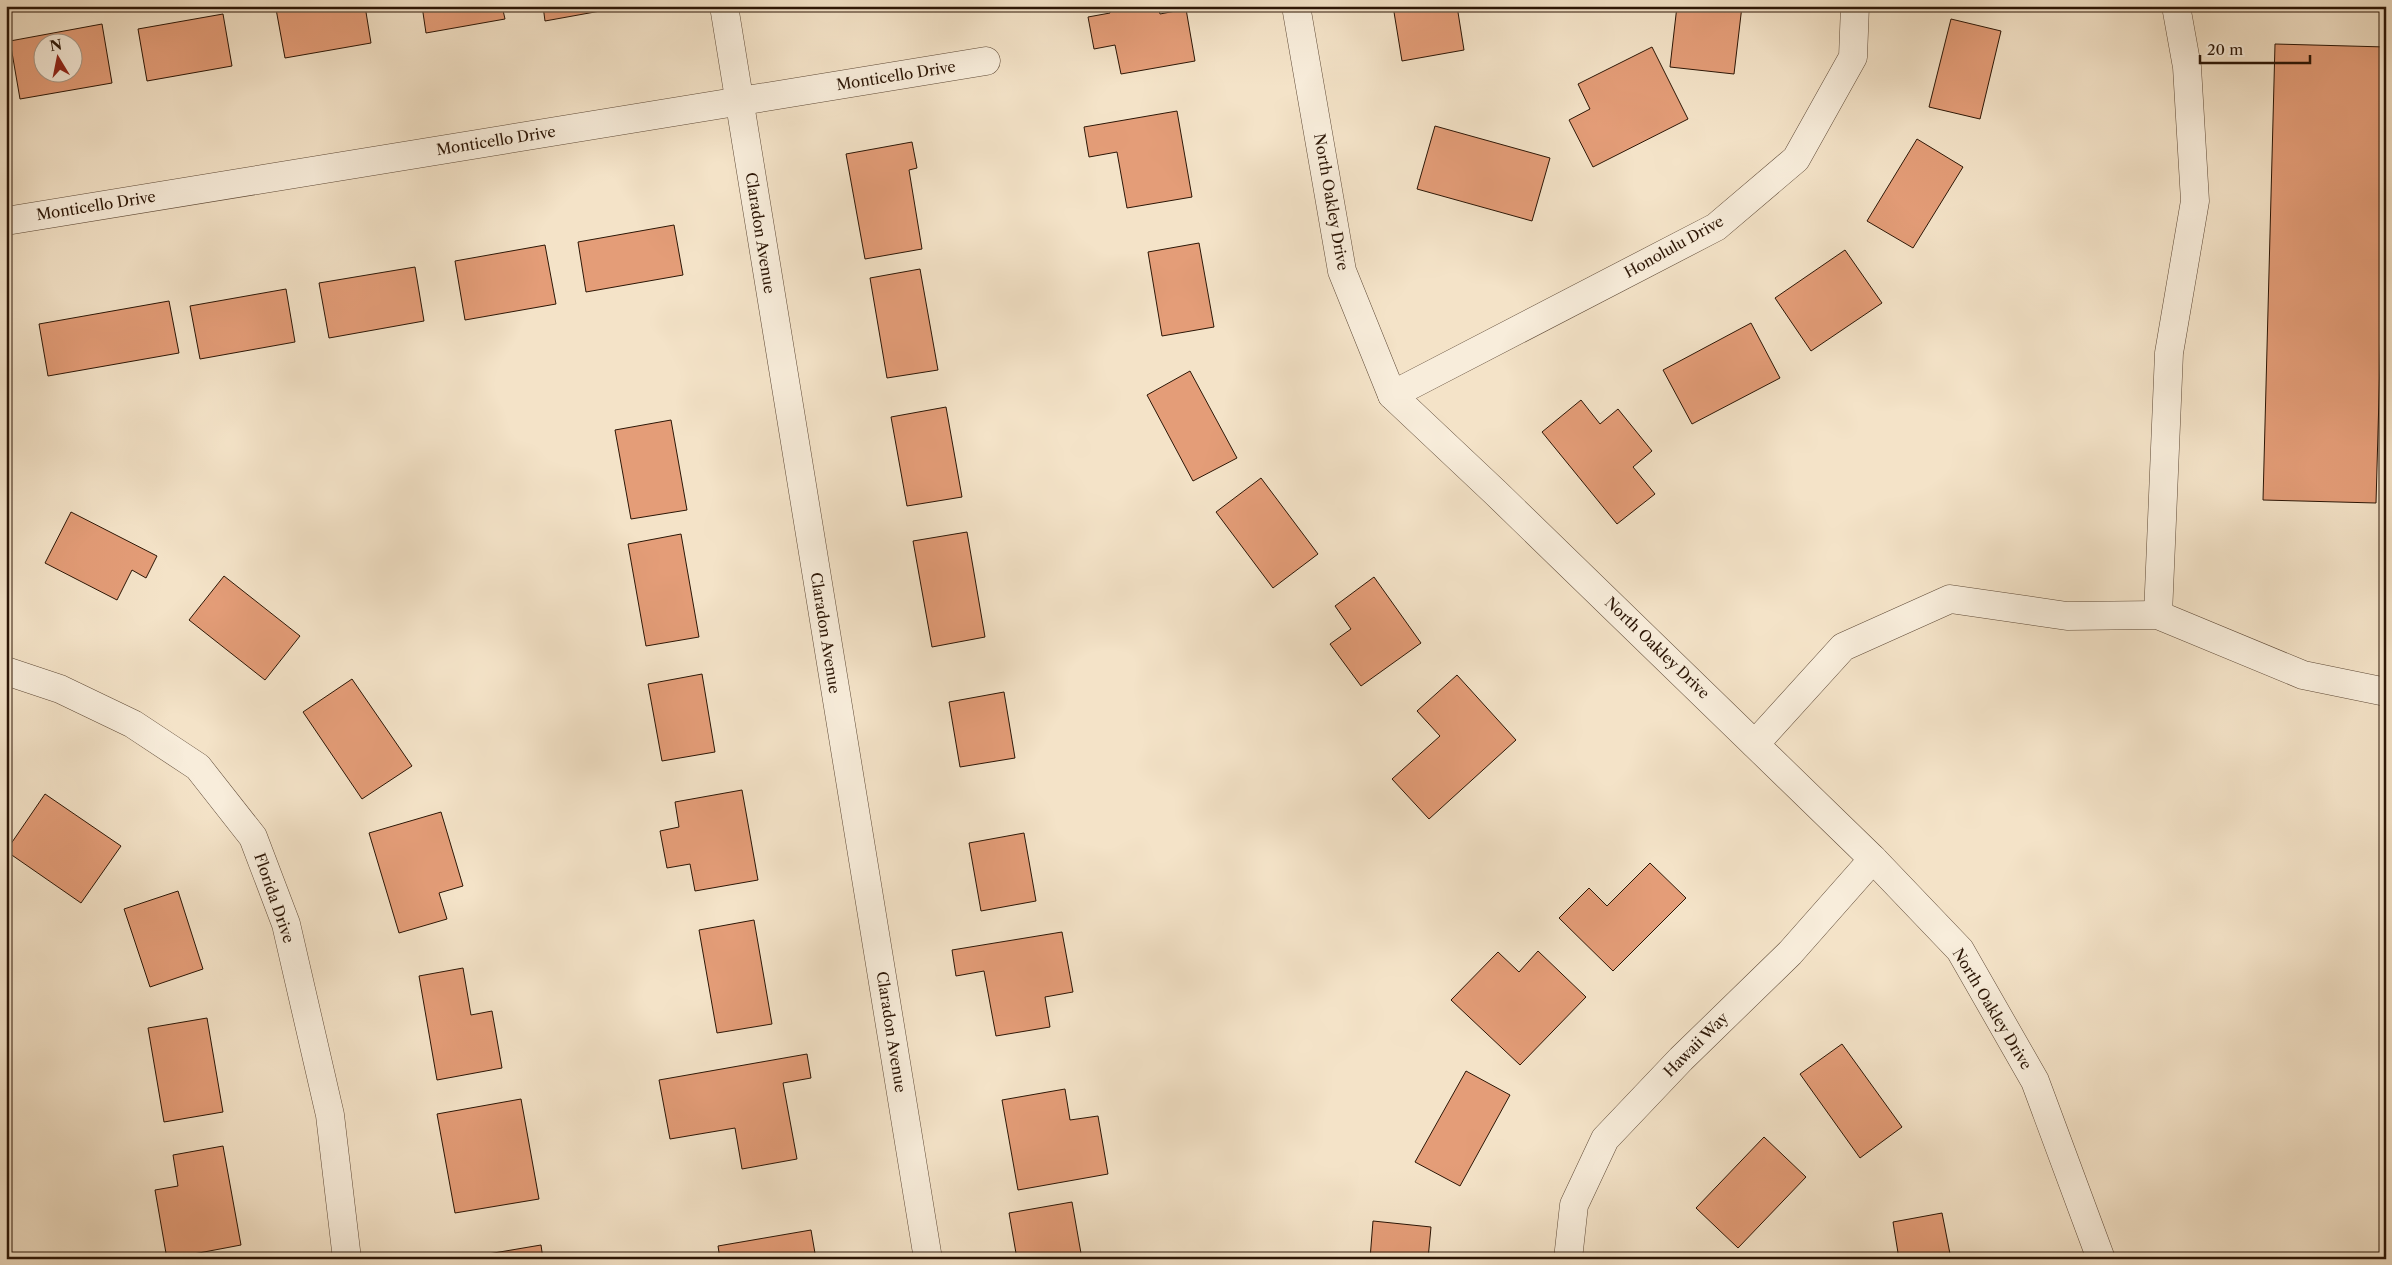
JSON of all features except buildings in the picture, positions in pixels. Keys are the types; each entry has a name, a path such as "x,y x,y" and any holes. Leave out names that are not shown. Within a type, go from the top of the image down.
{"street":[{"name":"Claradon Avenue","path":"724,6 928,1259"},
{"name":"North Oakley Drive","path":"1296,6 1342,271 1392,395 1873,859 1960,950 2030,1073 2101,1259"},
{"name":"Honolulu Drive","path":"1392,395 1716,227 1796,159 1853,57 1855,6"},
{"path":"2158,615 2169,353 2195,201 2187,67 2176,6"},
{"name":"Monticello Drive","path":"6,221 986,61"},
{"path":"1755,744 1843,647 1950,599 2067,616 2158,615 2303,675 2386,692"},
{"name":"Florida Drive","path":"6,671 60,689 133,724 198,767 253,837 286,924 330,1115 347,1259"},
{"name":"Hawaii Way","path":"1568,1259 1574,1205 1605,1139 1681,1059 1790,952 1873,859"}]}
